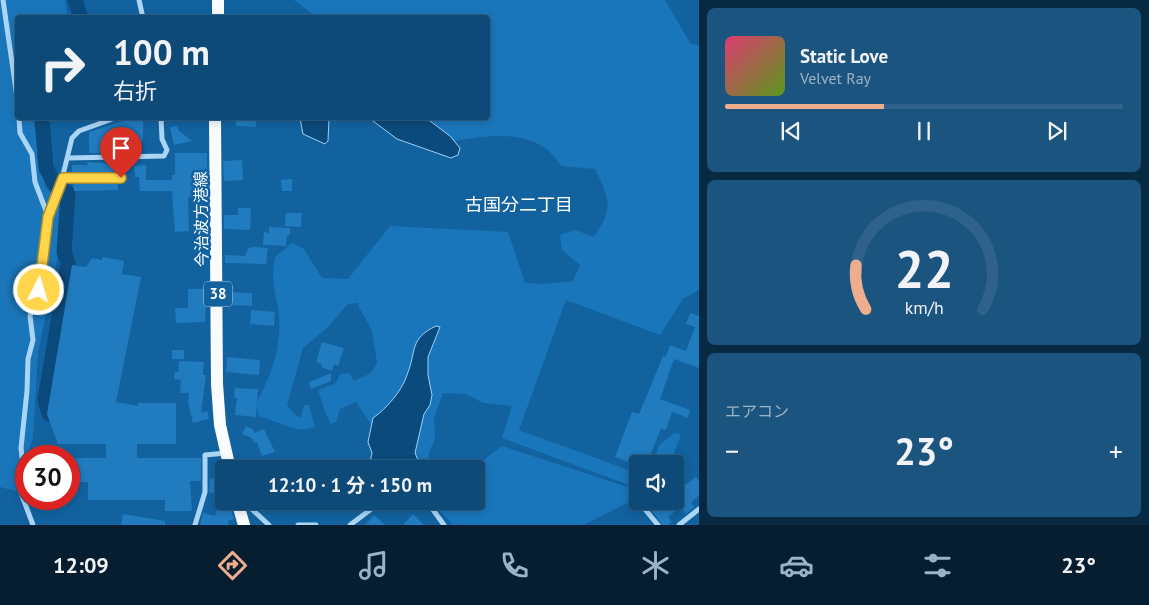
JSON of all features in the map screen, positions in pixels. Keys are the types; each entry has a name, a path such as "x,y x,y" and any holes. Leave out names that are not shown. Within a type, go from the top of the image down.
{"main road":[{"path":"218,0 218,15"},
{"name":"今治波方港線","path":"215,120 217,384 220,425 228,460"},
{"path":"240,510 244,525"}],"street":[{"path":"3,0 15,83"},
{"path":"139,0 142,15"},
{"path":"19,120 20,133 32,154 35,182 48,217"},
{"path":"33,525 21,493 21,448 27,392 28,359 32,340 30,316 39,290 48,217 63,178 72,138 79,130 109,120"},
{"path":"68,158 164,156 167,150 162,139 161,120"},
{"path":"63,178 121,178"},
{"path":"195,525 205,492 205,456 226,452"},
{"path":"350,525 374,507 387,503 415,503 431,507 444,525"},
{"path":"679,525 699,509"},
{"path":"253,510 270,525"},
{"path":"646,510 658,525"},
{"path":"298,525 316,525"}],"shaded area":[{"path":"0,0 65,0 68,15 15,15 15,120 33,120 45,187 61,201 57,260 38,353 33,438 31,445 15,445 15,491 0,487"},
{"path":"294,0 665,0 690,43 699,46 699,290 683,299 660,335 566,300 519,430 629,470 629,485 502,438 512,406 483,403 466,394 443,393 434,418 435,439 429,452 429,460 378,460 376,432 356,402 340,409 336,422 331,424 318,390 336,383 340,374 349,373 354,381 371,373 377,363 372,331 357,303 348,304 327,328 303,348 287,405 296,416 301,417 304,405 309,405 315,427 299,430 259,416 256,403 266,383 277,352 279,318 273,275 275,257 292,243 304,249 322,278 348,279 390,226 508,232 525,283 545,284 573,281 580,265 562,250 560,235 575,230 594,237 605,218 608,203 607,196 595,169 561,166 551,153 537,144 522,138 489,136 440,144 399,120 490,120 490,15 313,15"},
{"path":"300,120 329,120 328,141 325,144 303,134"},
{"path":"372,120 429,120 450,136 460,148 458,155 451,158 397,139"},
{"path":"436,326 440,327 428,357 428,375 432,395 430,405 424,414 415,453 418,460 370,460 372,453 368,442 373,418 388,405 405,381 415,346 421,336"},
{"path":"675,433 681,435 673,455 656,455 659,445"},
{"path":"502,446 629,487 629,502 583,525 453,525 439,510 485,510 484,460"}],"building":[{"path":"126,120 143,120 143,142 137,142 137,148 126,148 126,136 112,137 112,149 102,149 102,153 89,153 89,132"},
{"path":"236,120 256,120 256,127 236,126"},
{"path":"177,126 178,130 192,141 174,145 170,127"},
{"path":"175,153 207,153 207,197 188,197 189,231 175,232 172,191 140,191 139,177 135,177 134,166 146,165 146,180 172,180 172,175 175,175"},
{"path":"242,160 243,180 224,181 223,161"},
{"path":"87,162 118,164 119,174 72,174 72,165 88,165"},
{"path":"292,179 292,191 282,191 281,180"},
{"path":"73,182 118,182 118,190 74,191"},
{"path":"238,208 251,208 250,230 224,229 224,215 238,215"},
{"path":"286,213 302,213 301,227 285,226"},
{"path":"269,227 290,228 290,235 287,235 286,246 263,245 264,232 269,233"},
{"path":"248,248 268,248 266,264 225,263 225,255 245,256"},
{"path":"103,257 124,261 122,274 141,277 116,402 138,406 138,403 176,403 176,444 137,444 137,458 201,458 201,481 190,481 192,511 165,511 165,500 88,500 88,482 80,482 80,458 106,458 106,444 58,444 47,414 72,265 86,267 92,258 102,260"},
{"path":"188,289 207,289 205,322 176,323 175,308 188,308"},
{"path":"230,292 252,293 252,306 230,305"},
{"path":"251,310 275,312 274,326 250,324"},
{"path":"690,313 699,316 699,368 674,359 660,399 690,410 688,418 672,412 666,430 661,428 650,455 629,455 629,462 615,457 632,412 639,414 663,356 666,357 670,345 686,351 695,327 686,324"},
{"path":"322,342 344,348 338,366 334,364 332,371 321,367 322,364 316,362"},
{"path":"172,350 184,350 184,359 172,359"},
{"path":"227,357 260,360 259,375 226,372"},
{"path":"179,361 204,362 203,375 206,375 201,413 207,411 209,419 193,423 188,402 189,393 180,393 181,380 174,379 175,372 178,372"},
{"path":"331,373 331,381 311,389 309,382"},
{"path":"235,388 258,389 256,417 235,415 237,398 234,398"},
{"path":"246,426 254,430 254,433 264,429 275,452 262,456 257,442 254,443 252,438 242,434"},
{"path":"696,477 699,481 699,495 691,503 694,507 686,514 683,510 684,486"},
{"path":"210,478 215,479 215,493 209,492"},
{"path":"217,510 231,510 234,519 228,521 229,525 200,525 203,513 215,516"},
{"path":"652,510 676,510 668,517 672,522 668,525 662,525"},
{"path":"123,514 165,521 165,525 121,525"},
{"path":"413,514 424,525 403,525"},
{"path":"374,515 385,525 365,525"}],"waterway":[{"path":"75,0 80,15"},
{"path":"42,120 46,168 56,186 68,193 64,252 68,263 45,400 49,414"}],"district":[{"name":"古国分二丁目","path":"519,205"}],"route":[{"path":"39,290 48,217 63,178 121,178"}]}
